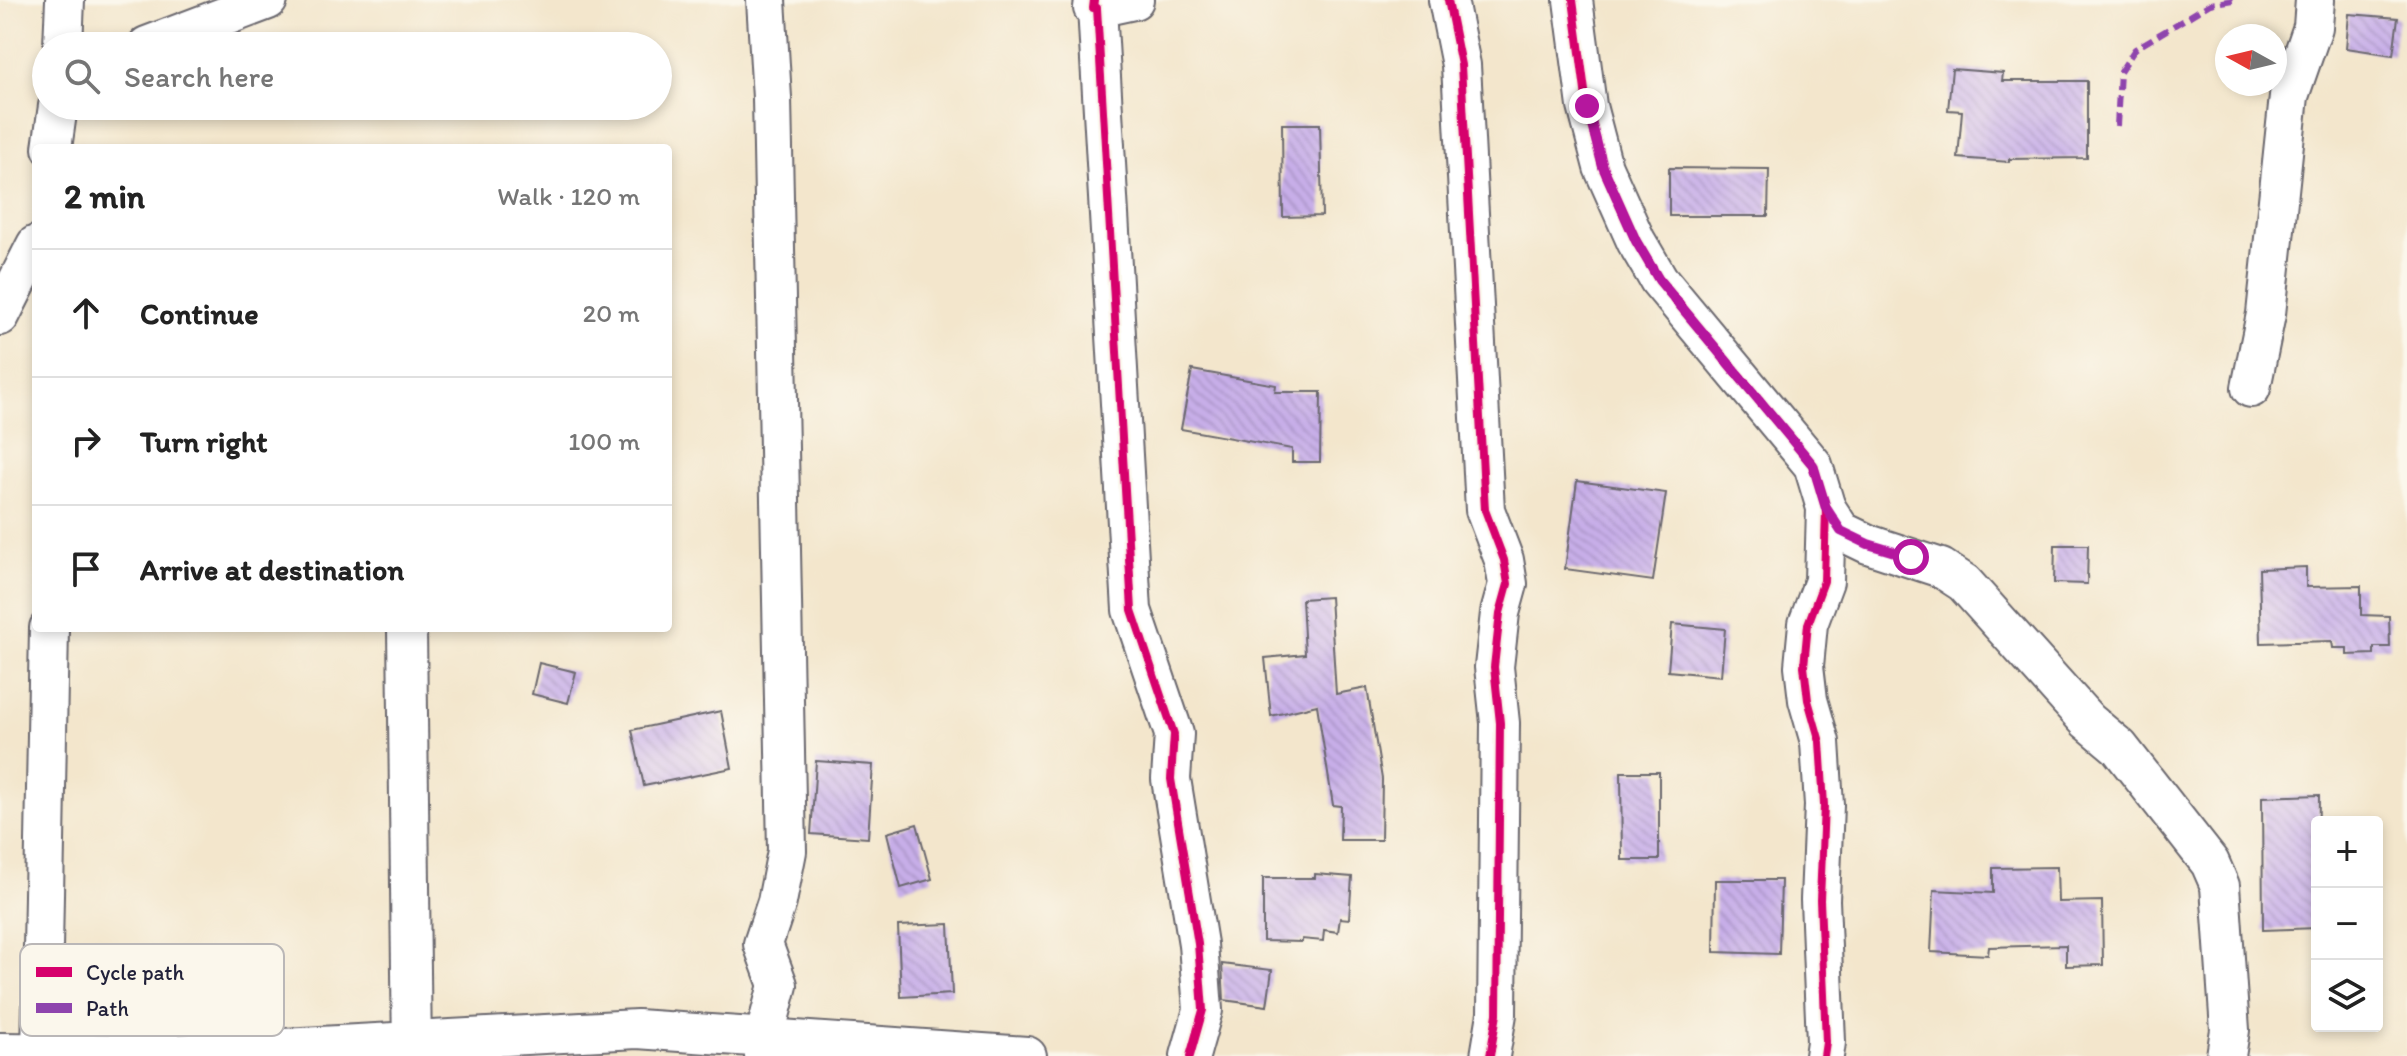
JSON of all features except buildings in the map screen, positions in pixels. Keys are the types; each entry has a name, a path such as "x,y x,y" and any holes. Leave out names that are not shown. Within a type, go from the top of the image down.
{"street":[{"path":"64,32 65,0"},
{"path":"184,32 268,0"},
{"path":"764,1047 778,985 763,944 777,902 787,851 772,98 766,0"},
{"path":"1134,0 1095,4 1132,610 1174,734 1171,779 1198,944 1203,1010 1190,1056"},
{"path":"1448,0 1461,65 1485,510 1504,560 1508,584 1500,613 1494,667 1500,723 1497,1014 1490,1056"},
{"path":"1573,0 1587,106 1603,167 1636,241 1659,280 1813,465 1826,508 1841,531 1868,544 1941,568 1964,583 2088,721 2119,747 2210,863 2220,886 2230,1030 2226,1056"},
{"path":"2251,388 2266,314 2289,96 2313,27 2315,0"},
{"path":"53,144 56,120"},
{"path":"0,316 32,253"},
{"path":"1824,1056 1820,900 1824,805 1820,742 1808,700 1804,666 1808,624 1824,581 1826,508"},
{"path":"43,944 49,632"},
{"path":"407,632 412,1048"},
{"path":"0,1052 173,1054 412,1048 637,1029 764,1047 1027,1056"}],"marked path":[{"path":"2117,126 2120,72 2135,49 2210,4 2233,0"}],"cycle path":[{"path":"1094,0 1093,8 1097,8 1132,610 1174,734 1171,779 1198,944 1203,1010 1190,1056"},
{"path":"1448,0 1461,65 1485,510 1504,560 1508,584 1500,613 1494,667 1500,723 1497,1014 1490,1056"},
{"path":"1573,0 1587,106 1603,167 1636,241 1659,280 1813,465 1826,508 1824,581 1808,624 1804,666 1808,700 1820,742 1824,805 1820,900 1824,1056"}],"route":[{"path":"1587,106 1603,167 1636,241 1659,280 1813,465 1826,508 1841,531 1868,544 1911,557"}]}
